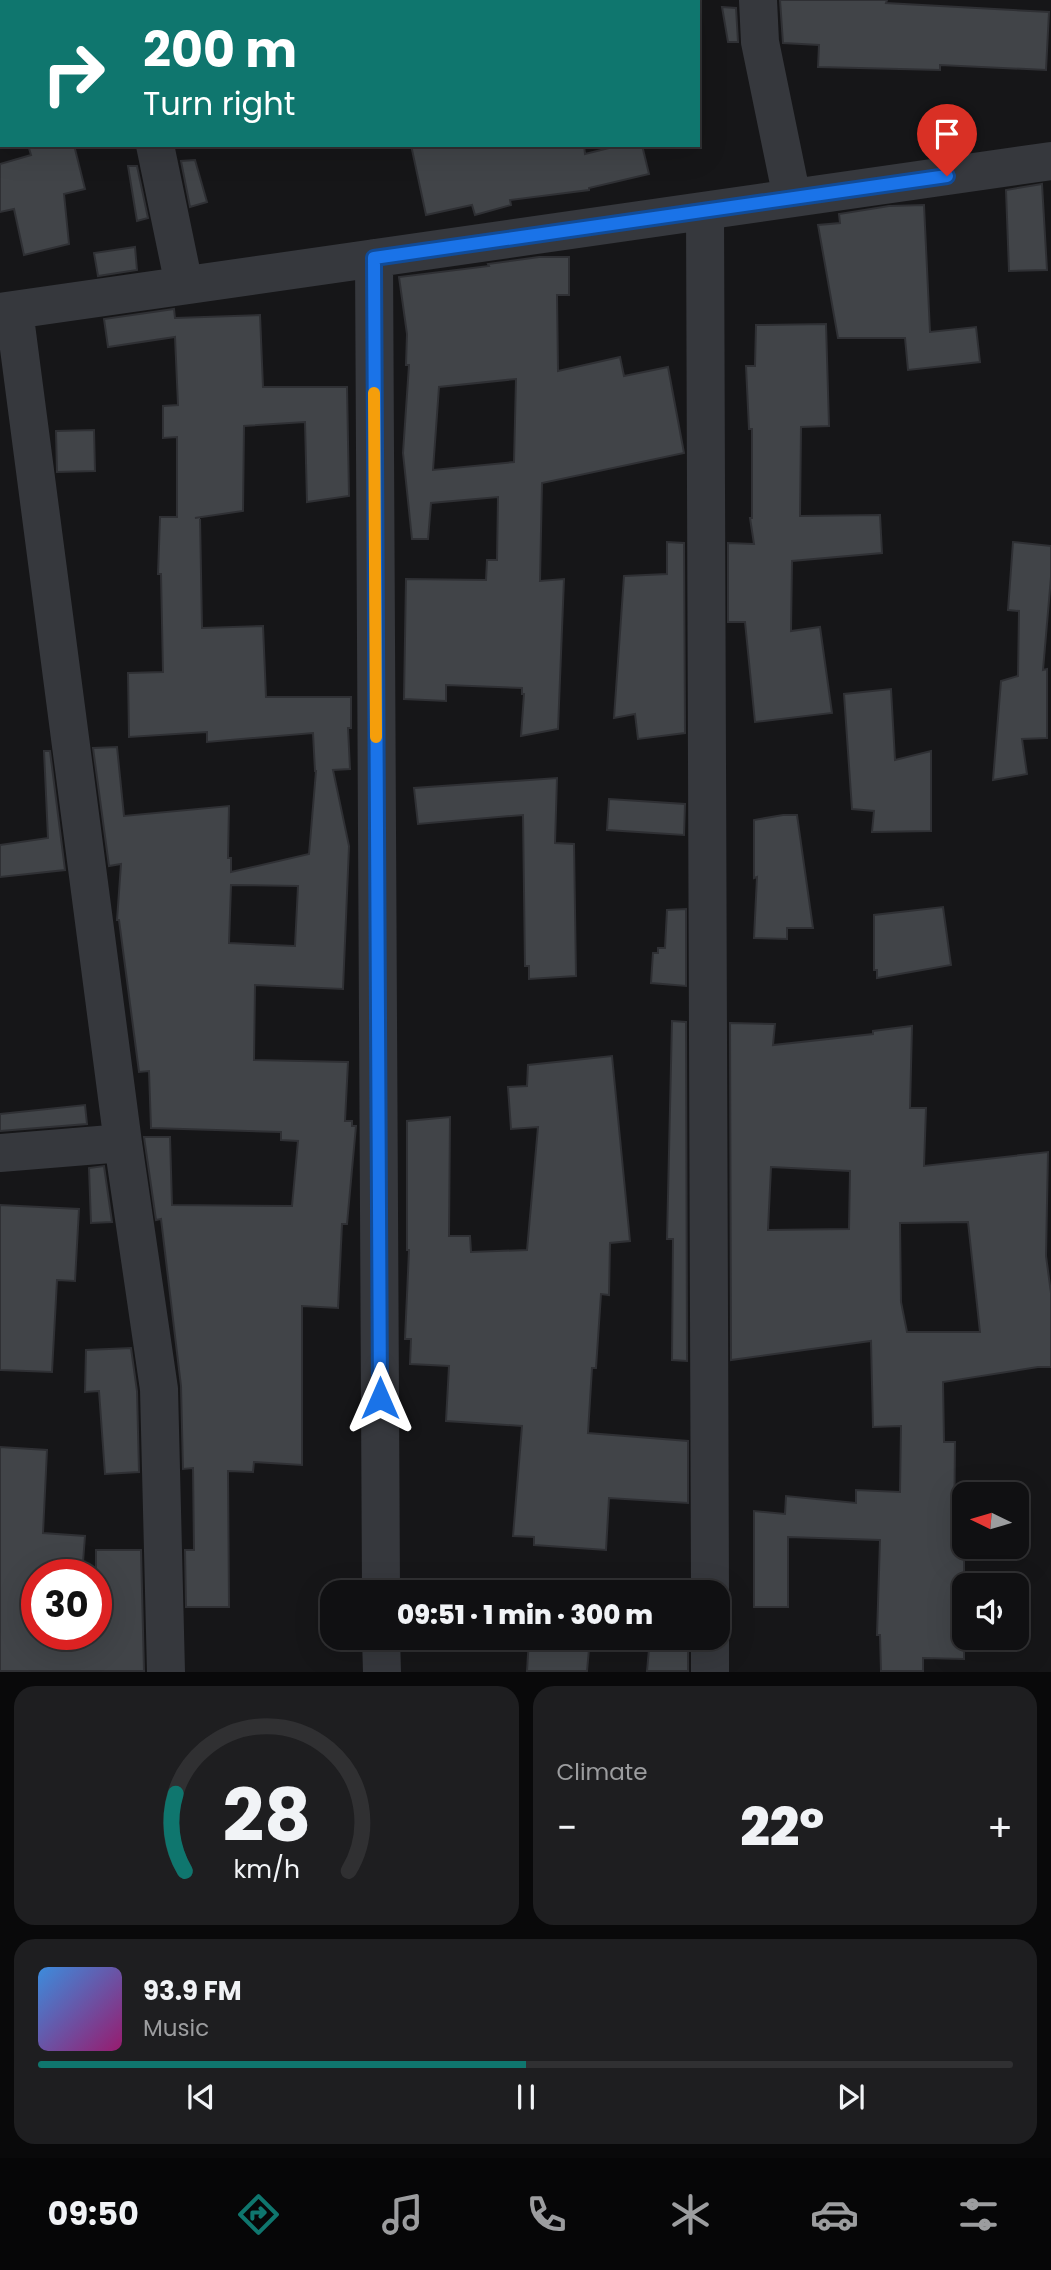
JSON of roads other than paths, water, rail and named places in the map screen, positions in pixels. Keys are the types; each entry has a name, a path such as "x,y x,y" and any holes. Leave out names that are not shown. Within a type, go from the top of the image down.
{"street":[{"path":"758,0 760,42 792,198"},
{"path":"155,147 184,285"},
{"path":"166,1671 159,1389 7,311 1051,161"},
{"path":"705,211 710,1580"},
{"path":"374,258 381,1580"},
{"path":"0,1153 123,1143"},
{"path":"382,1650 382,1671"},
{"path":"710,1650 710,1671"}]}
